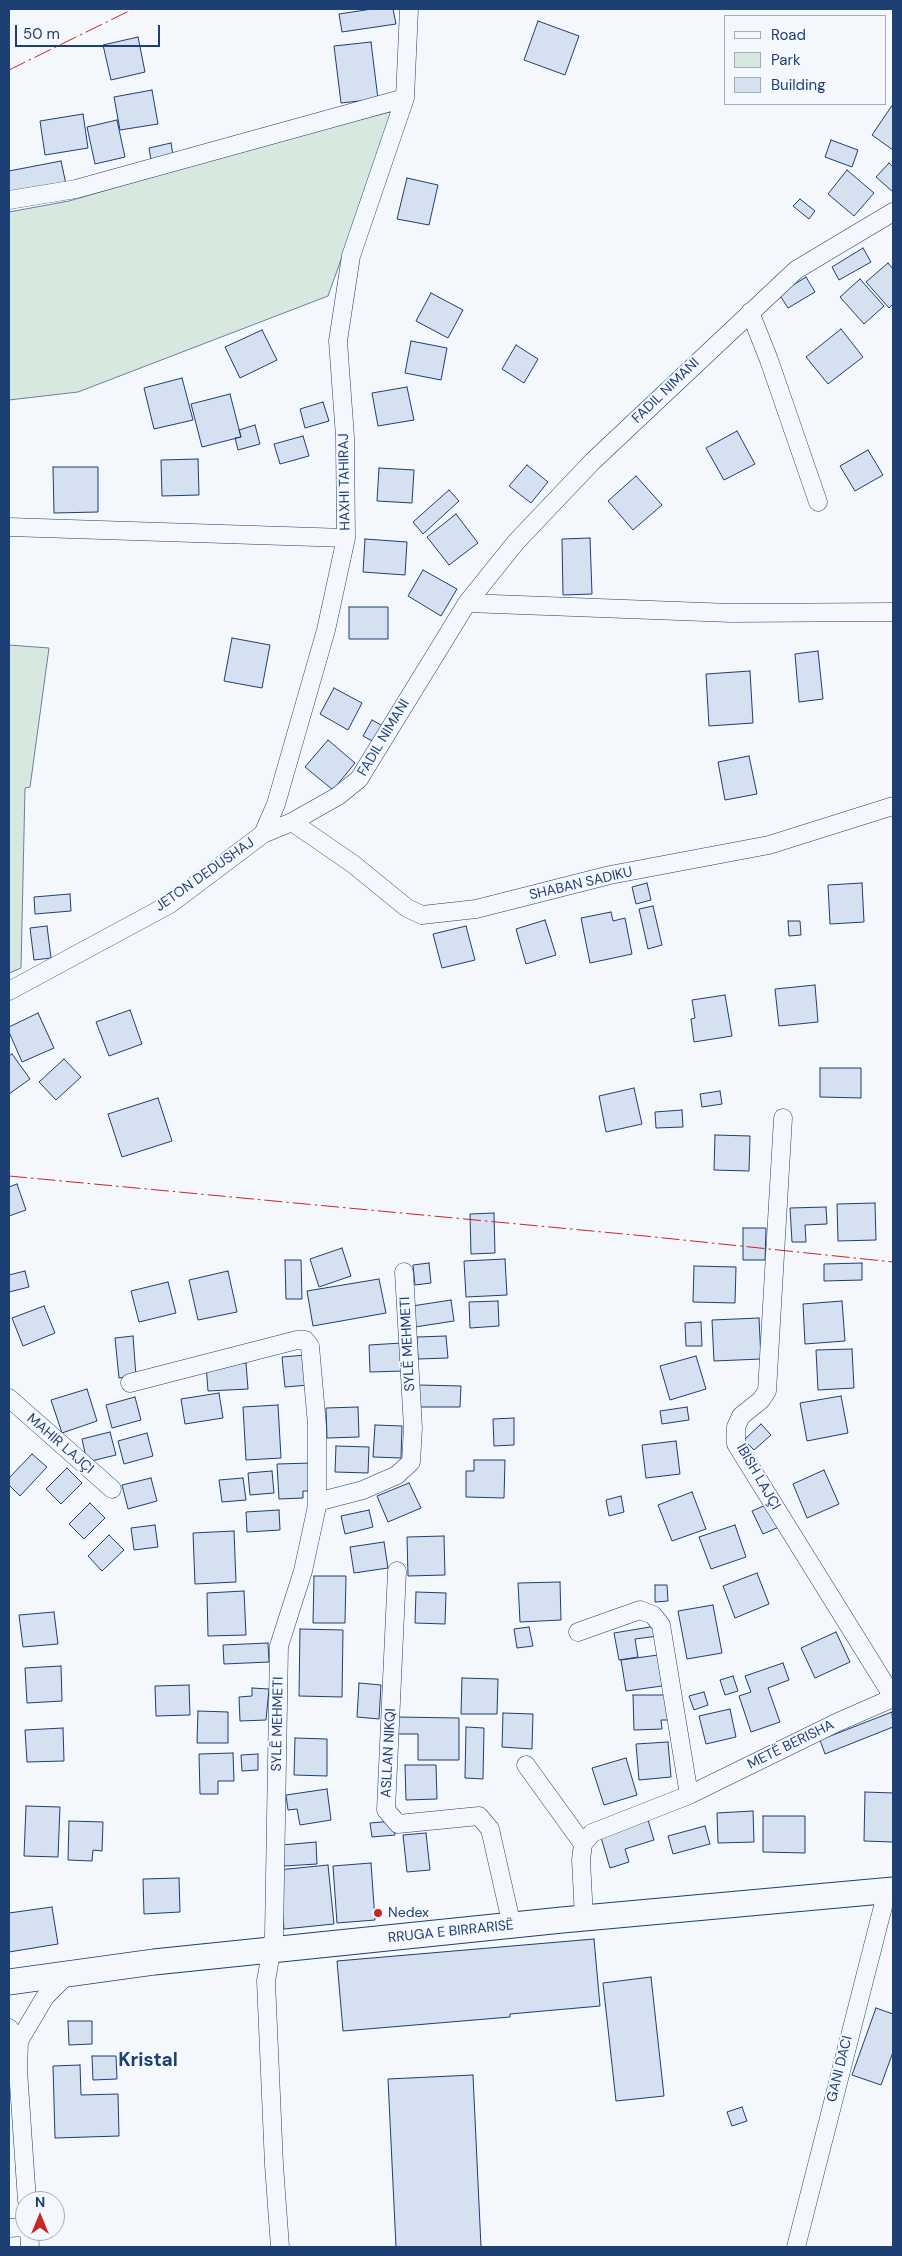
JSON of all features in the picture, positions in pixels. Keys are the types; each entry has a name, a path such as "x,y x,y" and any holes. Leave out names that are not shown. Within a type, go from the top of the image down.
{"street":[{"name":"HAXHI TAHIRAJ","path":"9,527 346,538 345,437 338,341 351,256 405,98 409,9"},
{"path":"9,200 76,189 405,98"},
{"name":"FADIL NIMANI","path":"263,834 292,822 338,796 359,779 467,603 516,542 593,461 796,270 893,212"},
{"path":"750,312 769,360 818,502"},
{"name":"JETON DEDUSHAJ","path":"9,991 170,904 263,834 276,804 326,630 346,538"},
{"path":"467,603 731,613 893,612"},
{"name":"SHABAN SADIKU","path":"292,822 353,864 407,908 422,915 476,909 610,875 769,845 893,806"},
{"name":"IBISH LAJÇI","path":"783,1118 767,1391 761,1400 741,1416 736,1428 736,1444 893,1697"},
{"name":"SYLË MEHMETI","path":"317,1502 364,1490 397,1475 411,1462 413,1428 404,1272"},
{"name":"SYLË MEHMETI","path":"130,1383 305,1340 310,1346 317,1425 317,1502 303,1571 279,1646 274,1935 266,1981 274,2164 280,2247"},
{"name":"MAHIR LAJÇI","path":"9,1398 112,1489"},
{"name":"ASLLAN NIKQI","path":"398,1572 386,1810 398,1824 479,1816 490,1829 512,1926"},
{"path":"578,1632 640,1610 653,1615 661,1625 689,1795"},
{"name":"METË BERISHA","path":"583,1844 592,1833 689,1795 893,1697"},
{"path":"526,1765 583,1844 581,1860 584,1918"},
{"name":"RRUGA E BIRRARISË","path":"9,1982 154,1962 584,1918 890,1891"},
{"name":"GANI DACI","path":"796,2247 890,1891"},
{"path":"26,2191 14,2035 45,1997 68,1974"}],"green space":[{"path":"394,111 328,296 78,392 9,400 9,212 69,201 278,140"},
{"path":"9,645 49,648 30,787 25,788 21,968 9,973"}],"building":[{"path":"372,9 393,9 396,24 342,32 339,14"},
{"path":"538,21 579,36 565,75 524,60"},
{"path":"138,37 145,72 111,80 103,45"},
{"path":"371,42 378,99 341,103 334,46"},
{"path":"152,90 158,124 120,130 114,97"},
{"path":"893,104 893,150 872,135"},
{"path":"83,114 88,148 45,155 40,121"},
{"path":"117,120 125,157 95,164 87,127"},
{"path":"831,140 858,150 852,167 825,157"},
{"path":"171,143 174,161 152,166 149,148"},
{"path":"61,161 66,184 9,195 9,171"},
{"path":"889,163 893,167 893,192 876,177"},
{"path":"847,170 874,193 854,216 828,194"},
{"path":"407,178 438,185 429,225 397,219"},
{"path":"800,199 815,211 809,219 793,206"},
{"path":"863,248 871,262 839,280 832,267"},
{"path":"888,263 893,269 893,304 889,308 866,282"},
{"path":"806,277 815,292 788,308 779,294"},
{"path":"860,279 884,306 864,324 840,297"},
{"path":"431,293 463,310 448,338 416,321"},
{"path":"841,329 863,357 828,384 806,357"},
{"path":"262,330 277,360 240,378 225,347"},
{"path":"411,341 447,348 441,380 405,373"},
{"path":"516,345 538,359 524,383 502,369"},
{"path":"182,378 193,420 154,429 144,388"},
{"path":"407,387 414,420 378,426 372,393"},
{"path":"230,394 241,437 202,447 191,404"},
{"path":"323,402 329,421 305,428 300,409"},
{"path":"255,425 260,444 238,450 235,438 241,437 239,430"},
{"path":"737,431 755,464 724,480 706,448"},
{"path":"303,436 309,456 280,464 274,444"},
{"path":"868,450 883,475 855,491 840,466"},
{"path":"198,459 199,495 162,496 161,460"},
{"path":"527,465 548,482 531,503 509,486"},
{"path":"53,467 98,467 98,512 54,513"},
{"path":"379,468 414,470 412,503 377,501"},
{"path":"636,476 662,505 633,530 608,501"},
{"path":"449,490 459,501 423,534 413,522"},
{"path":"456,514 478,543 449,565 427,537"},
{"path":"590,538 592,594 563,595 562,539"},
{"path":"365,539 407,542 405,575 363,572"},
{"path":"423,570 457,589 441,616 408,596"},
{"path":"349,607 388,607 388,639 349,639"},
{"path":"232,638 270,645 262,688 224,681"},
{"path":"818,651 823,699 799,702 795,654"},
{"path":"750,671 753,723 709,726 706,674"},
{"path":"334,688 362,703 348,730 320,714"},
{"path":"372,720 383,726 374,742 363,736"},
{"path":"328,740 355,763 333,790 305,767"},
{"path":"749,756 757,794 725,800 718,762"},
{"path":"647,883 651,900 636,904 632,887"},
{"path":"862,883 864,922 830,924 828,885"},
{"path":"70,894 71,911 35,914 34,897"},
{"path":"653,906 662,945 648,949 639,909"},
{"path":"611,912 613,921 625,918 632,954 590,963 581,918"},
{"path":"545,920 556,955 526,964 516,929"},
{"path":"788,921 800,921 801,935 789,936"},
{"path":"47,926 51,958 34,960 30,928"},
{"path":"466,926 475,960 442,968 433,934"},
{"path":"815,985 818,1022 779,1026 775,989"},
{"path":"725,995 732,1036 694,1042 691,1019 695,1018 692,1000"},
{"path":"130,1010 142,1044 109,1056 96,1022"},
{"path":"38,1013 54,1048 22,1062 9,1032 9,1027"},
{"path":"12,1054 30,1079 9,1094 9,1056"},
{"path":"64,1059 81,1077 56,1100 39,1082"},
{"path":"820,1068 861,1068 861,1098 820,1097"},
{"path":"634,1088 642,1124 606,1132 599,1096"},
{"path":"720,1091 722,1104 702,1107 700,1094"},
{"path":"158,1098 172,1141 122,1157 108,1114"},
{"path":"682,1110 683,1127 656,1128 655,1112"},
{"path":"715,1135 750,1136 749,1171 714,1170"},
{"path":"17,1184 26,1210 9,1216 9,1187"},
{"path":"875,1203 876,1240 838,1241 837,1204"},
{"path":"826,1207 827,1224 805,1225 806,1242 792,1242 790,1208"},
{"path":"494,1213 495,1253 471,1254 470,1214"},
{"path":"743,1228 766,1228 765,1260 743,1260"},
{"path":"342,1248 351,1276 319,1287 310,1259"},
{"path":"505,1259 507,1295 466,1297 464,1261"},
{"path":"285,1260 301,1260 302,1299 286,1299"},
{"path":"429,1263 431,1283 415,1285 413,1265"},
{"path":"862,1263 862,1280 824,1281 824,1264"},
{"path":"694,1266 736,1267 735,1303 693,1302"},
{"path":"25,1271 29,1287 9,1292 9,1275"},
{"path":"228,1271 237,1312 198,1320 189,1280"},
{"path":"379,1279 386,1313 313,1326 307,1291"},
{"path":"168,1282 176,1313 139,1322 131,1291"},
{"path":"451,1300 454,1321 415,1327 412,1306"},
{"path":"498,1301 499,1326 470,1328 469,1302"},
{"path":"842,1301 845,1341 805,1344 803,1304"},
{"path":"44,1306 55,1333 23,1346 12,1318"},
{"path":"759,1318 761,1359 714,1361 712,1320"},
{"path":"701,1322 702,1346 686,1346 685,1323"},
{"path":"133,1336 136,1376 119,1378 115,1338"},
{"path":"446,1336 448,1358 418,1359 417,1337"},
{"path":"402,1343 404,1371 370,1372 369,1345"},
{"path":"852,1349 854,1388 818,1390 816,1350"},
{"path":"306,1355 309,1385 285,1387 282,1357"},
{"path":"696,1356 706,1389 670,1400 660,1366"},
{"path":"246,1363 248,1389 208,1391 206,1365"},
{"path":"418,1385 461,1386 460,1407 417,1407"},
{"path":"87,1389 97,1421 62,1433 51,1400"},
{"path":"219,1393 223,1418 185,1424 181,1399"},
{"path":"841,1396 848,1433 807,1441 800,1403"},
{"path":"135,1397 141,1420 112,1428 106,1405"},
{"path":"278,1405 281,1458 246,1460 243,1407"},
{"path":"358,1407 359,1437 327,1438 326,1408"},
{"path":"687,1407 689,1420 662,1424 660,1411"},
{"path":"514,1418 514,1445 494,1446 493,1419"},
{"path":"761,1424 771,1435 754,1450 744,1440"},
{"path":"375,1425 402,1426 401,1458 373,1457"},
{"path":"110,1432 116,1455 87,1462 82,1439"},
{"path":"147,1433 153,1456 124,1464 118,1441"},
{"path":"676,1441 680,1474 646,1478 642,1445"},
{"path":"336,1446 369,1447 368,1473 335,1472"},
{"path":"32,1454 47,1467 20,1496 9,1485 9,1478"},
{"path":"474,1460 505,1460 504,1498 466,1497 466,1471 474,1471"},
{"path":"312,1463 313,1491 303,1491 303,1498 279,1499 277,1464"},
{"path":"67,1468 82,1483 61,1504 46,1489"},
{"path":"824,1470 839,1504 807,1518 793,1484"},
{"path":"272,1471 274,1493 250,1495 248,1473"},
{"path":"151,1478 157,1501 128,1509 122,1485"},
{"path":"243,1478 246,1500 222,1502 219,1480"},
{"path":"409,1483 421,1508 388,1522 377,1496"},
{"path":"692,1492 706,1529 672,1541 658,1505"},
{"path":"621,1496 624,1512 609,1516 606,1500"},
{"path":"90,1503 105,1518 84,1539 69,1524"},
{"path":"768,1504 779,1527 763,1534 752,1511"},
{"path":"279,1510 280,1530 247,1532 246,1512"},
{"path":"369,1510 373,1527 345,1534 341,1516"},
{"path":"155,1525 158,1547 134,1550 131,1528"},
{"path":"735,1525 746,1557 711,1569 699,1537"},
{"path":"234,1531 236,1582 195,1584 193,1533"},
{"path":"109,1535 124,1550 102,1571 88,1556"},
{"path":"444,1536 445,1575 408,1576 407,1537"},
{"path":"384,1542 388,1568 354,1573 350,1547"},
{"path":"757,1573 769,1604 735,1618 723,1586"},
{"path":"314,1576 346,1576 345,1623 313,1623"},
{"path":"560,1582 561,1620 520,1622 518,1583"},
{"path":"655,1585 667,1585 668,1601 655,1602"},
{"path":"244,1591 246,1635 208,1636 207,1593"},
{"path":"416,1592 446,1593 445,1624 415,1623"},
{"path":"713,1605 722,1653 687,1659 678,1611"},
{"path":"54,1612 58,1644 23,1647 19,1615"},
{"path":"656,1626 658,1636 635,1639 638,1657 619,1660 614,1633"},
{"path":"529,1627 533,1646 517,1648 514,1629"},
{"path":"300,1629 343,1630 342,1697 299,1696"},
{"path":"836,1632 850,1662 815,1678 801,1648"},
{"path":"268,1643 269,1662 224,1664 223,1645"},
{"path":"658,1655 662,1686 626,1691 621,1660"},
{"path":"783,1663 789,1680 768,1688 780,1722 751,1732 739,1696 751,1692 745,1676"},
{"path":"61,1666 62,1701 27,1703 25,1668"},
{"path":"733,1676 738,1691 725,1695 720,1680"},
{"path":"462,1678 498,1679 497,1714 461,1714"},
{"path":"359,1683 381,1685 379,1719 357,1717"},
{"path":"189,1685 190,1715 156,1716 155,1686"},
{"path":"252,1688 269,1689 266,1720 240,1721 239,1697 252,1696"},
{"path":"704,1692 708,1705 694,1710 689,1696"},
{"path":"633,1695 673,1695 673,1720 661,1720 662,1729 634,1730"},
{"path":"730,1709 736,1737 706,1744 699,1716"},
{"path":"198,1711 228,1712 228,1743 197,1743"},
{"path":"892,1712 893,1727 825,1754 820,1740"},
{"path":"503,1713 533,1714 532,1749 502,1747"},
{"path":"397,1717 459,1718 459,1760 418,1760 418,1734 397,1734"},
{"path":"466,1727 484,1728 483,1779 465,1778"},
{"path":"63,1728 64,1761 27,1762 25,1730"},
{"path":"295,1738 327,1739 327,1776 294,1775"},
{"path":"668,1742 671,1777 639,1780 636,1744"},
{"path":"233,1753 234,1781 218,1781 218,1794 200,1794 199,1754"},
{"path":"258,1754 258,1770 242,1771 241,1755"},
{"path":"626,1758 637,1795 604,1805 592,1768"},
{"path":"405,1765 436,1765 437,1799 406,1800"},
{"path":"327,1789 331,1820 300,1825 297,1809 288,1810 286,1795"},
{"path":"865,1792 893,1793 893,1842 864,1841"},
{"path":"26,1806 60,1807 58,1857 24,1856"},
{"path":"753,1811 754,1842 718,1843 717,1813"},
{"path":"763,1816 805,1816 805,1853 763,1852"},
{"path":"648,1820 654,1840 625,1849 629,1862 610,1868 600,1834"},
{"path":"69,1821 103,1822 102,1851 93,1850 92,1861 68,1860"},
{"path":"394,1821 395,1835 372,1837 370,1823"},
{"path":"705,1826 710,1844 673,1854 668,1836"},
{"path":"426,1833 430,1870 407,1872 403,1835"},
{"path":"316,1842 317,1864 284,1866 282,1845"},
{"path":"371,1863 375,1920 337,1923 333,1866"},
{"path":"328,1865 334,1924 284,1929 278,1870"},
{"path":"179,1878 180,1912 144,1914 143,1879"},
{"path":"52,1907 58,1944 9,1952 9,1913"},
{"path":"594,1939 600,2006 510,2014 510,2017 343,2031 337,1961"},
{"path":"651,1977 664,2096 616,2101 603,1983"},
{"path":"876,2008 893,2014 893,2052 881,2085 852,2075"},
{"path":"68,2021 92,2021 92,2044 69,2045"},
{"path":"92,2056 116,2056 117,2079 93,2080"},
{"path":"80,2065 81,2095 118,2094 119,2136 55,2138 53,2066"},
{"path":"473,2075 481,2247 396,2247 388,2079"},
{"path":"742,2107 747,2121 732,2126 727,2112"}],"power":[{"path":"9,70 133,9"},
{"path":"9,1176 645,1236 893,1262"}],"place":[{"name":"Nedex","path":"378,1913"}],"district":[{"name":"Kristal","path":"148,2061"}]}
